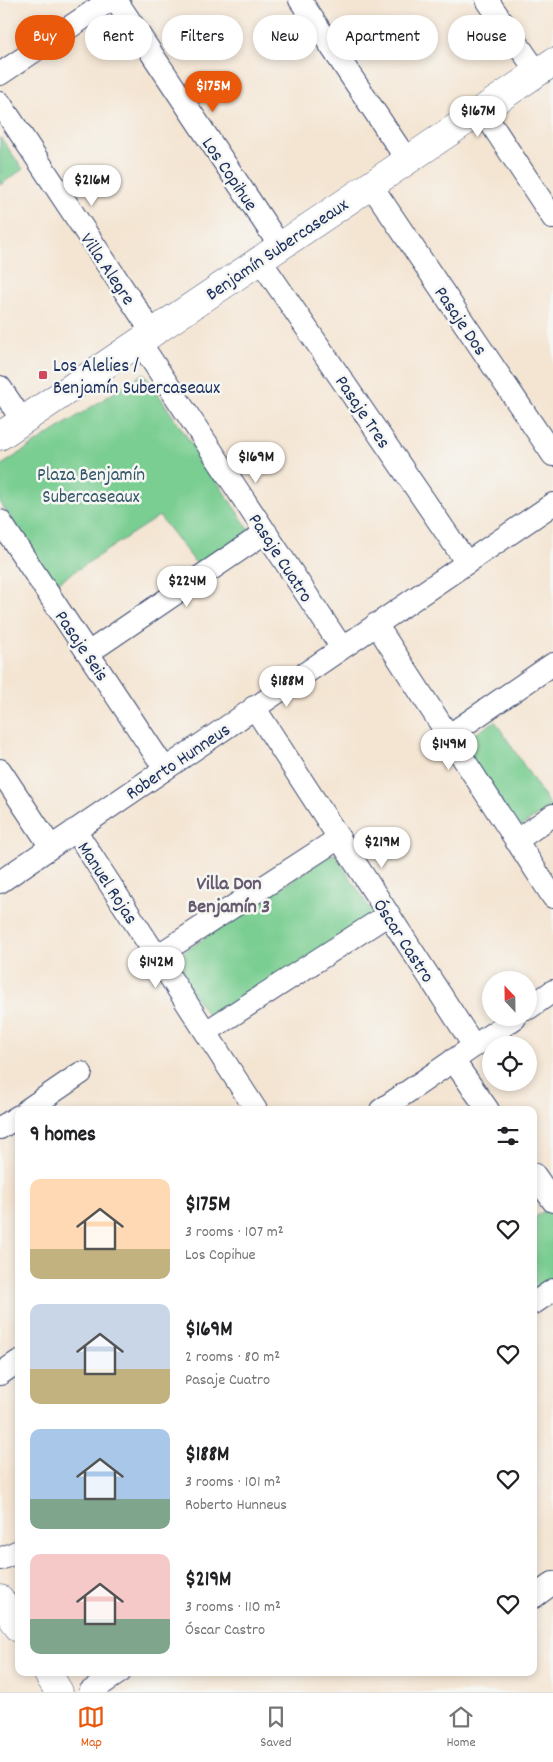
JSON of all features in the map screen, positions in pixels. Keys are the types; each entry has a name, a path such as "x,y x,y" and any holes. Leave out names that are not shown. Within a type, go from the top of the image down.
{"street":[{"path":"0,74 110,0"},
{"name":"Los Copihue","path":"116,0 270,253"},
{"path":"300,0 407,160"},
{"path":"488,0 545,67"},
{"name":"Benjamín Subercaseaux","path":"0,436 545,67"},
{"name":"Villa Alegre","path":"0,103 146,337"},
{"path":"482,110 553,218"},
{"name":"Pasaje Dos","path":"370,185 553,455"},
{"name":"Pasaje Tres","path":"270,253 467,563"},
{"name":"Pasaje Cuatro","path":"146,337 266,532 342,648"},
{"path":"0,387 22,420"},
{"name":"Roberto Hunneus","path":"0,882 553,504"},
{"name":"Pasaje Seis","path":"0,521 165,768"},
{"path":"88,653 266,532"},
{"path":"376,624 553,897"},
{"path":"448,736 553,664"},
{"name":"Óscar Castro","path":"254,707 474,1046"},
{"path":"0,770 51,847"},
{"path":"516,840 553,815"},
{"name":"Manuel Rojas","path":"75,830 253,1106"},
{"path":"157,956 339,838"},
{"path":"206,1032 388,914"},
{"path":"538,1002 553,991"},
{"path":"387,1106 503,1026"},
{"path":"453,1060 485,1106"},
{"path":"33,1106 81,1073"},
{"path":"0,1128 15,1119"},
{"path":"537,1181 546,1202"},
{"path":"537,1301 553,1290"},
{"path":"0,1374 15,1364"},
{"path":"0,1558 15,1552"},
{"path":"537,1595 553,1583"},
{"path":"0,1599 15,1622"},
{"path":"49,1676 59,1692"},
{"path":"90,1692 114,1676"}],"green space":[{"path":"0,137 23,169 0,185"},
{"name":"Plaza Benjamín Subercaseaux","path":"144,373 252,534 199,567 159,516 54,585 0,502 0,466"},
{"path":"495,721 551,807 515,830 460,744"},
{"path":"334,853 375,916 212,1022 171,960"},
{"path":"549,1207 553,1213 553,1283 537,1295 537,1216"}],"place":[{"name":"Los Alelies / Benjamín Subercaseaux","path":"43,375"}],"district":[{"name":"Villa Don Benjamín 3","path":"229,894"}]}
